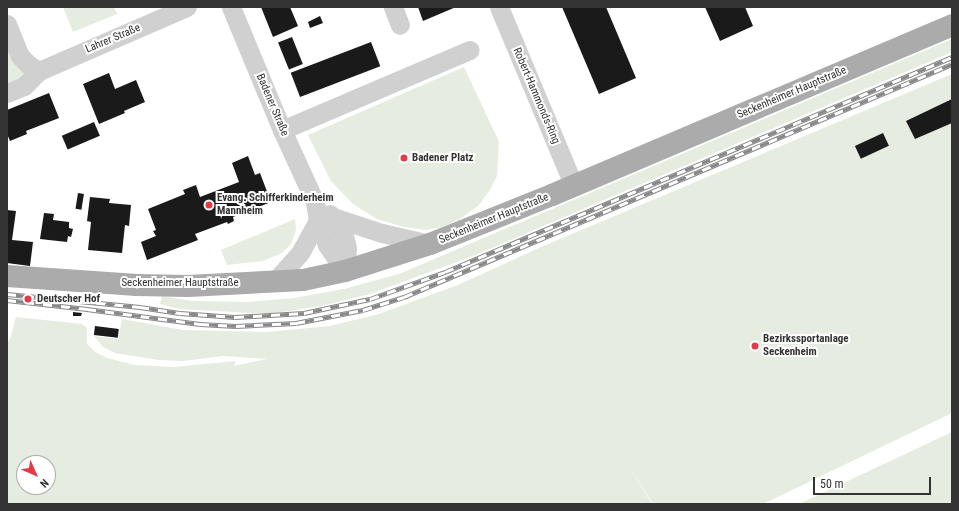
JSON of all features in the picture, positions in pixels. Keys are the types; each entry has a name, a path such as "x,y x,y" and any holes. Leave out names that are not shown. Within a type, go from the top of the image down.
{"main road":[{"name":"Seckenheimer Hauptstraße","path":"7,276 142,285 188,286 303,280 345,271 430,244 574,186 952,25"}],"street":[{"name":"Lahrer Straße","path":"7,93 24,86 39,71 187,7"},
{"name":"Badener Straße","path":"231,7 282,130 322,213 344,235 347,248 345,271"},
{"path":"393,7 400,25"},
{"name":"Robert-Hammonds-Ring","path":"499,7 574,186"},
{"path":"7,24 20,56 29,65 39,71"},
{"path":"282,130 470,50"},
{"path":"274,282 300,253 322,213 382,233 430,244"}],"shaded area":[{"path":"63,7 114,7 117,14 73,32"},
{"path":"7,39 30,77 7,86"},
{"path":"952,39 952,52 473,256 370,294 321,306 270,314 179,309 160,304 162,296 192,301 248,302 294,298 344,289 399,274"},
{"name":"Badener Platz","path":"464,67 499,142 497,176 479,205 460,219 442,227 425,230 404,227 377,219 353,204 331,181 308,135"},
{"path":"952,74 952,413 763,504 653,504 628,465 652,504 7,504 7,343 10,339 16,317 82,324 87,328 87,344 95,352 107,358 135,365 174,367 236,361 234,366 267,359 223,356 183,361 159,360 115,353 103,347 94,336 118,339 122,319 183,330 267,332 330,326 379,314 458,285 541,247"},
{"path":"295,219 296,230 291,244 282,253 263,261 227,265 221,250"},
{"path":"952,432 952,504 799,504"}],"building":[{"path":"261,7 290,7 298,26 273,37"},
{"path":"418,7 456,7 423,21"},
{"path":"562,7 606,7 636,78 599,94"},
{"path":"705,7 745,7 753,26 720,41"},
{"path":"320,16 323,23 310,28 308,22"},
{"path":"292,37 303,64 289,70 278,43"},
{"path":"371,42 380,66 300,97 291,73"},
{"path":"109,73 115,89 136,80 145,102 124,111 125,113 99,124 83,84"},
{"path":"49,93 59,118 26,131 27,134 10,141 7,134 7,110"},
{"path":"952,99 952,123 915,139 906,121"},
{"path":"94,122 100,136 68,149 62,136"},
{"path":"883,133 889,146 861,159 855,146"},
{"name":"Evang. Schifferkinderheim Mannheim","path":"248,156 255,175 260,173 271,202 233,217 234,221 228,224 227,222 195,234 198,240 147,260 141,242 156,236 153,231 156,230 148,209 185,194 183,190 196,185 200,197 239,182 232,163"},
{"path":"78,193 84,194 81,210 75,209"},
{"path":"90,197 110,199 109,203 131,205 129,226 125,225 122,253 88,250 91,222 87,221"},
{"path":"7,210 16,211 12,240 33,242 30,266 7,263"},
{"path":"44,213 54,214 53,220 69,222 69,228 73,229 71,237 68,236 67,242 40,239"},
{"path":"73,312 82,313 81,316 73,316"},
{"path":"95,326 119,329 118,338 94,335"}],"railway":[{"path":"7,294 140,307 180,313 235,317 304,313 370,299 445,272 952,57"},
{"path":"7,300 200,324 236,326 296,323 363,310 404,297 952,64"}],"place":[{"name":"Badener Platz","path":"404,158"},
{"name":"Evang. Schifferkinderheim Mannheim","path":"209,205"},
{"name":"Deutscher Hof","path":"28,299"},
{"name":"Bezirkssportanlage Seckenheim","path":"755,346"}]}
